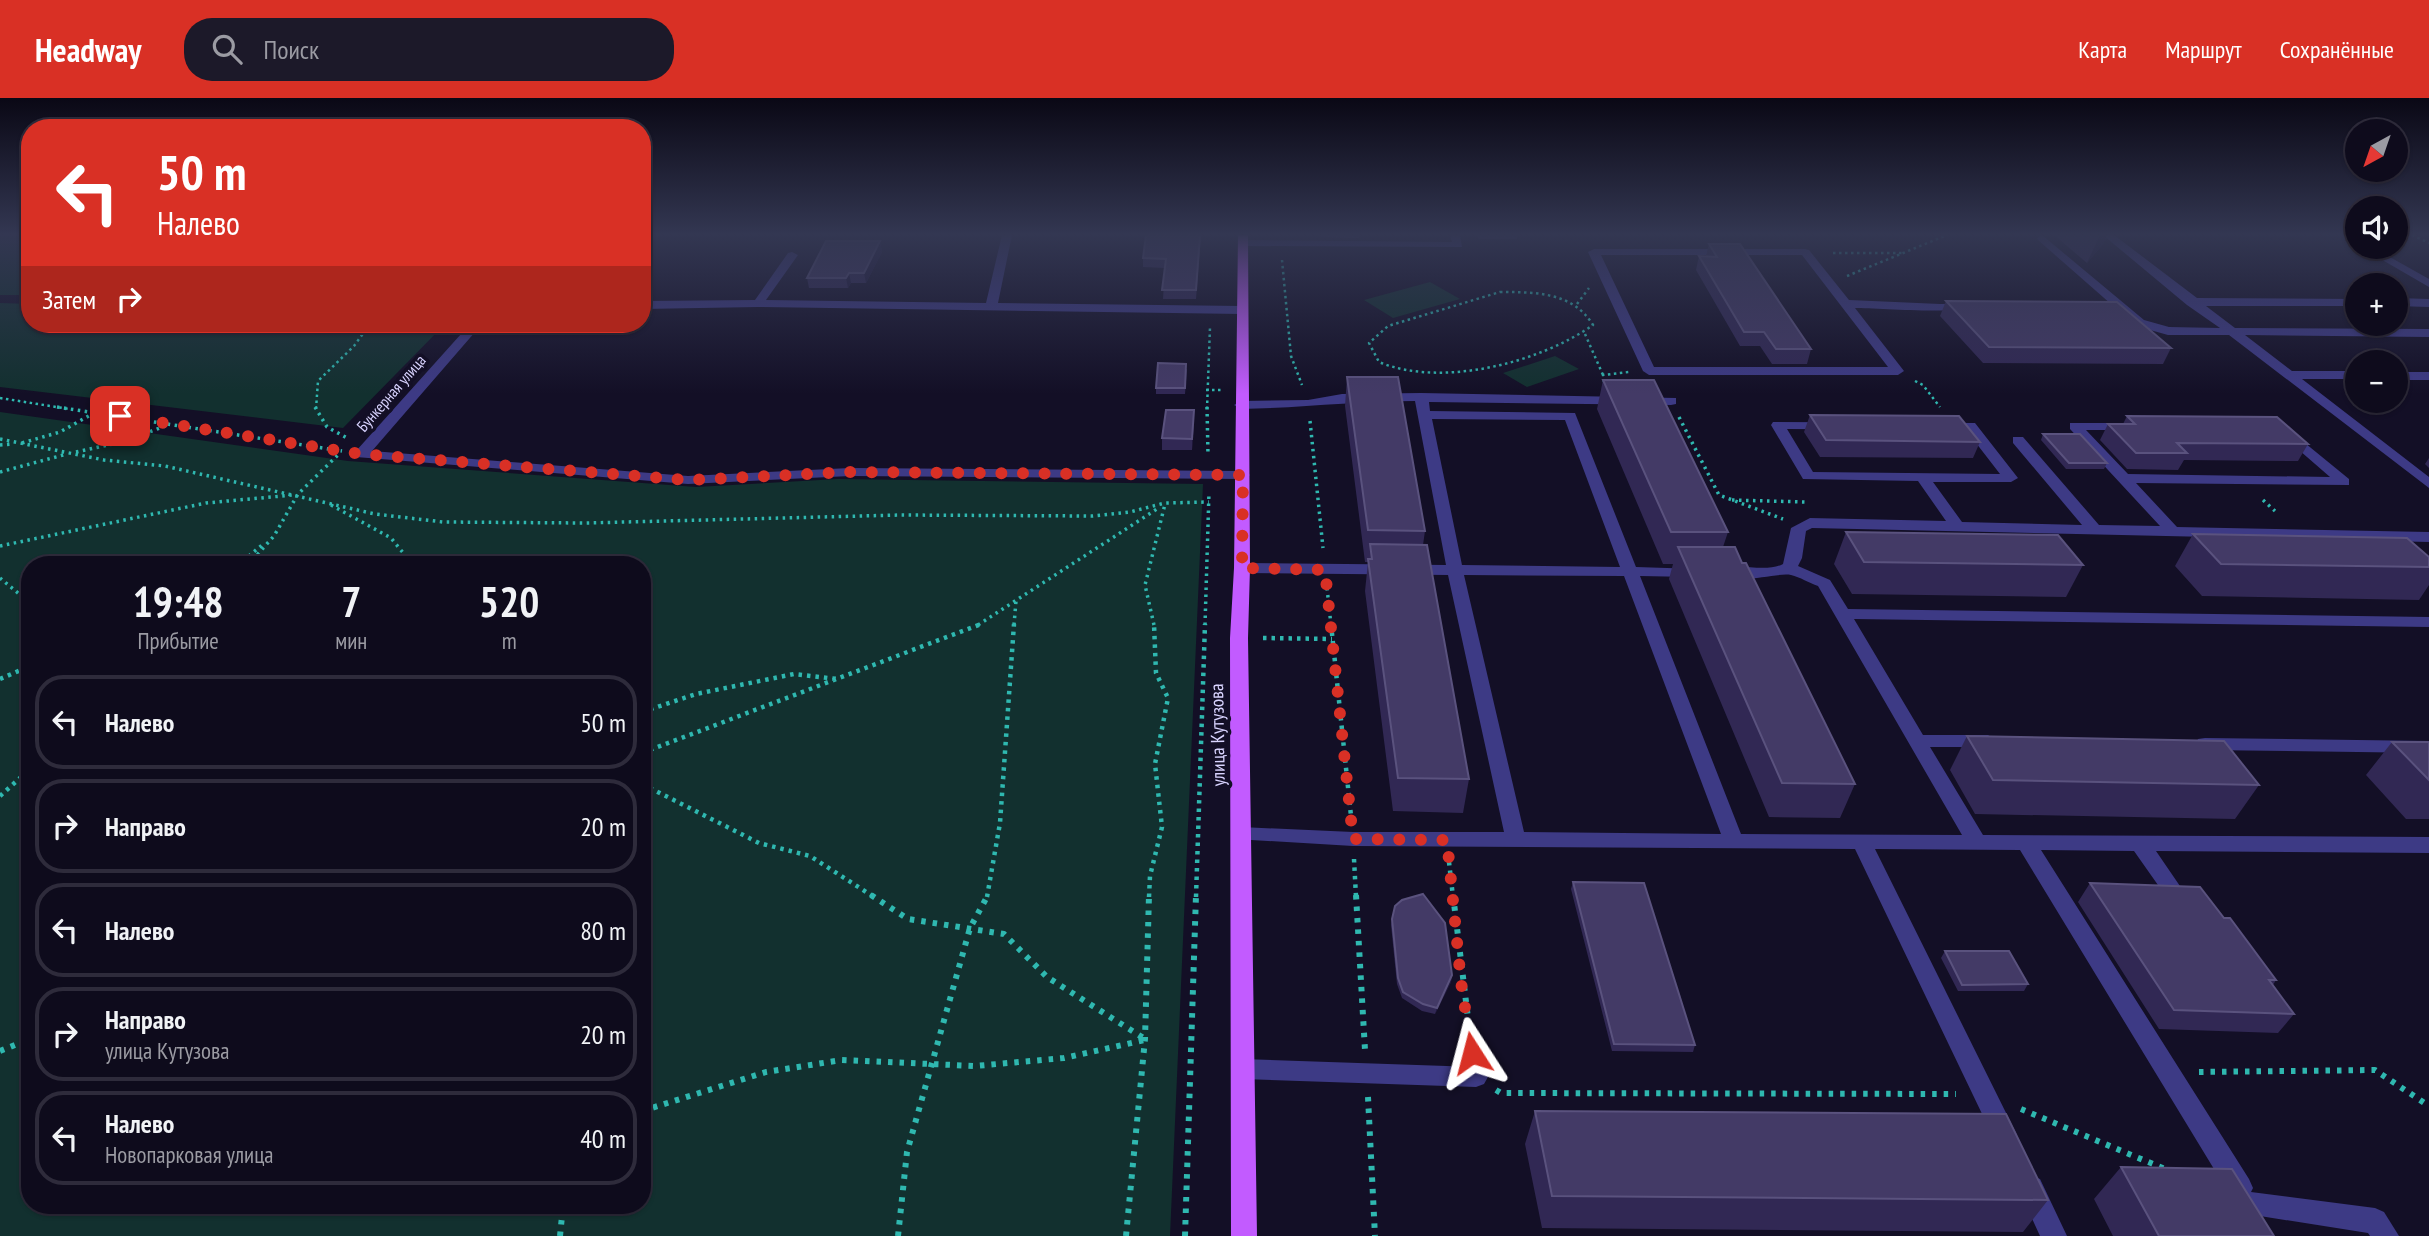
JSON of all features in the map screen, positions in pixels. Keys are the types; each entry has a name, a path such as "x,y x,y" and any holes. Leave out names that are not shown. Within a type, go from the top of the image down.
{"main road":[{"name":"улица Кутузова","path":"1242,288 1243,475 1239,638 1244,1236"}],"street":[{"path":"758,303 768,288"},
{"path":"991,308 995,288"},
{"path":"1611,288 1648,370 1898,371"},
{"path":"1834,288 1898,371"},
{"path":"2099,288 2140,323 2168,331 2429,333"},
{"path":"2174,288 2429,484"},
{"path":"2191,302 2345,302"},
{"path":"2408,302 2429,303"},
{"path":"651,305 758,303 1242,310"},
{"path":"1846,304 1963,309 1970,305 1983,305"},
{"path":"2105,306 2119,306"},
{"name":"Бункерная улица","path":"362,452 468,333"},
{"path":"2286,375 2345,375"},
{"path":"2408,376 2429,376"},
{"path":"1421,397 1455,571 1516,840"},
{"path":"1241,405 1308,404 1342,398 1421,397 1671,401"},
{"path":"1425,415 1570,416 1734,842"},
{"path":"1778,425 1956,426 1970,426 2011,478 1808,476 1778,425"},
{"path":"2144,426 2075,426 2172,530"},
{"path":"2123,478 2344,482 2282,427"},
{"path":"2018,440 2094,528"},
{"path":"362,452 688,480 850,472 1243,475"},
{"path":"1922,477 1957,526"},
{"path":"1242,568 1777,572 1788,568 1793,561 1799,528 1810,523 2429,537"},
{"path":"1788,568 1824,583 1976,843"},
{"path":"1842,614 2429,622"},
{"path":"1917,741 2000,742"},
{"path":"2180,744 2429,747"},
{"path":"1241,834 1447,840 2429,845"},
{"path":"1861,843 2054,1236"},
{"path":"2026,843 2256,1215 2375,1221 2386,1236"},
{"path":"2140,844 2172,889"},
{"path":"1243,1069 1476,1077"}],"path":[{"path":"1285,288 1291,356 1308,404 1353,839 1375,1236"},
{"path":"1500,292 1524,292 1577,304 1588,314 1593,325 1585,334 1485,366 1425,375 1381,367 1372,360 1369,343 1388,326 1500,292"},
{"path":"1185,1236 1209,502 1206,390 1212,310"},
{"path":"362,452 341,432 323,423 314,404 318,381 363,333"},
{"path":"1585,334 1603,375"},
{"path":"1898,371 1923,385 1956,426"},
{"path":"0,398 341,451 362,452"},
{"path":"1671,401 1719,495 1766,510 1799,528"},
{"path":"0,445 20,444 60,432 95,412"},
{"path":"0,472 122,442 169,425"},
{"path":"0,439 71,453 165,466 405,519 573,523 900,515 1093,516 1130,512 1165,503 1209,502"},
{"path":"256,556 274,536 298,494 341,451"},
{"path":"0,546 206,503 298,494"},
{"path":"325,502 391,538 406,556"},
{"path":"651,750 953,637 1016,601 1165,503"},
{"path":"1126,1236 1145,1040 1150,876 1162,827 1155,764 1168,698 1156,673 1154,618 1145,585 1165,503"},
{"path":"249,556 274,536"},
{"path":"0,578 21,596"},
{"path":"898,1236 907,1152 970,928 987,899 1000,823 1016,601"},
{"path":"1205,640 1332,639"},
{"path":"0,679 21,670"},
{"path":"651,709 696,694 794,674 838,679"},
{"path":"0,796 21,777"},
{"path":"651,789 759,843 810,856 908,919 1004,934 1046,977 1099,1007 1145,1040"},
{"path":"1447,840 1461,982 1476,1077 1501,1093 1986,1094 2174,1173"},
{"path":"651,1108 766,1072 829,1062 975,1066 1064,1058 1145,1040"},
{"path":"0,1051 21,1043"},
{"path":"2168,1072 2375,1070 2429,1106"},
{"path":"560,1236 562,1214"}],"green space":[{"path":"0,288 21,288 21,295 0,295"},
{"path":"1408,288 1441,288 1460,299 1393,318 1364,300"},
{"path":"0,303 21,304 21,333 436,333 343,428 0,387"},
{"path":"1555,356 1579,369 1527,387 1503,373"},
{"path":"0,412 348,461 696,487 838,479 1203,484 1170,1236 0,1236"}],"building":[{"path":"1162,288 1196,288 1196,290"},
{"path":"1718,288 1770,288 1811,349 1776,349 1764,332 1744,332"},
{"path":"1946,301 2117,302 2171,348 1989,347"},
{"path":"1158,363 1186,364 1185,388 1156,388"},
{"path":"1347,377 1398,377 1425,531 1368,530"},
{"path":"1603,380 1654,380 1728,532 1671,532"},
{"path":"1166,410 1194,410 1192,439 1162,438"},
{"path":"1810,415 1959,416 1980,442 1826,440"},
{"path":"2127,416 2277,417 2308,444 2177,443 2187,453 2136,453 2108,424 2135,424"},
{"path":"2043,434 2080,434 2107,463 2069,463"},
{"path":"1846,532 2058,535 2083,565 1864,562"},
{"path":"2193,534 2407,538 2429,557 2429,567 2221,564"},
{"path":"1370,544 1427,545 1469,779 1398,778 1368,559 1372,559"},
{"path":"1678,547 1735,547 1742,563 1746,563 1855,784 1782,783"},
{"path":"1967,736 2224,741 2259,785 1993,780"},
{"path":"2392,742 2429,742 2429,780"},
{"path":"1573,882 1644,883 1695,1045 1614,1044"},
{"path":"2090,883 2200,887 2224,918 2230,918 2276,980 2269,980 2294,1014 2174,1010"},
{"path":"1423,894 1445,923 1452,975 1437,1008 1423,1004 1403,992 1398,978 1392,919 1395,906 1402,900"},
{"path":"1945,951 2009,951 2028,984 1962,985"},
{"path":"1535,1111 2006,1114 2048,1200 1552,1196"},
{"path":"2121,1167 2232,1169 2274,1236 2159,1236"}],"route":[{"path":"120,416 361,454 544,466 688,480 850,472 1243,475 1242,568 1325,570 1353,839 1447,840 1461,982 1472,1053"}]}
